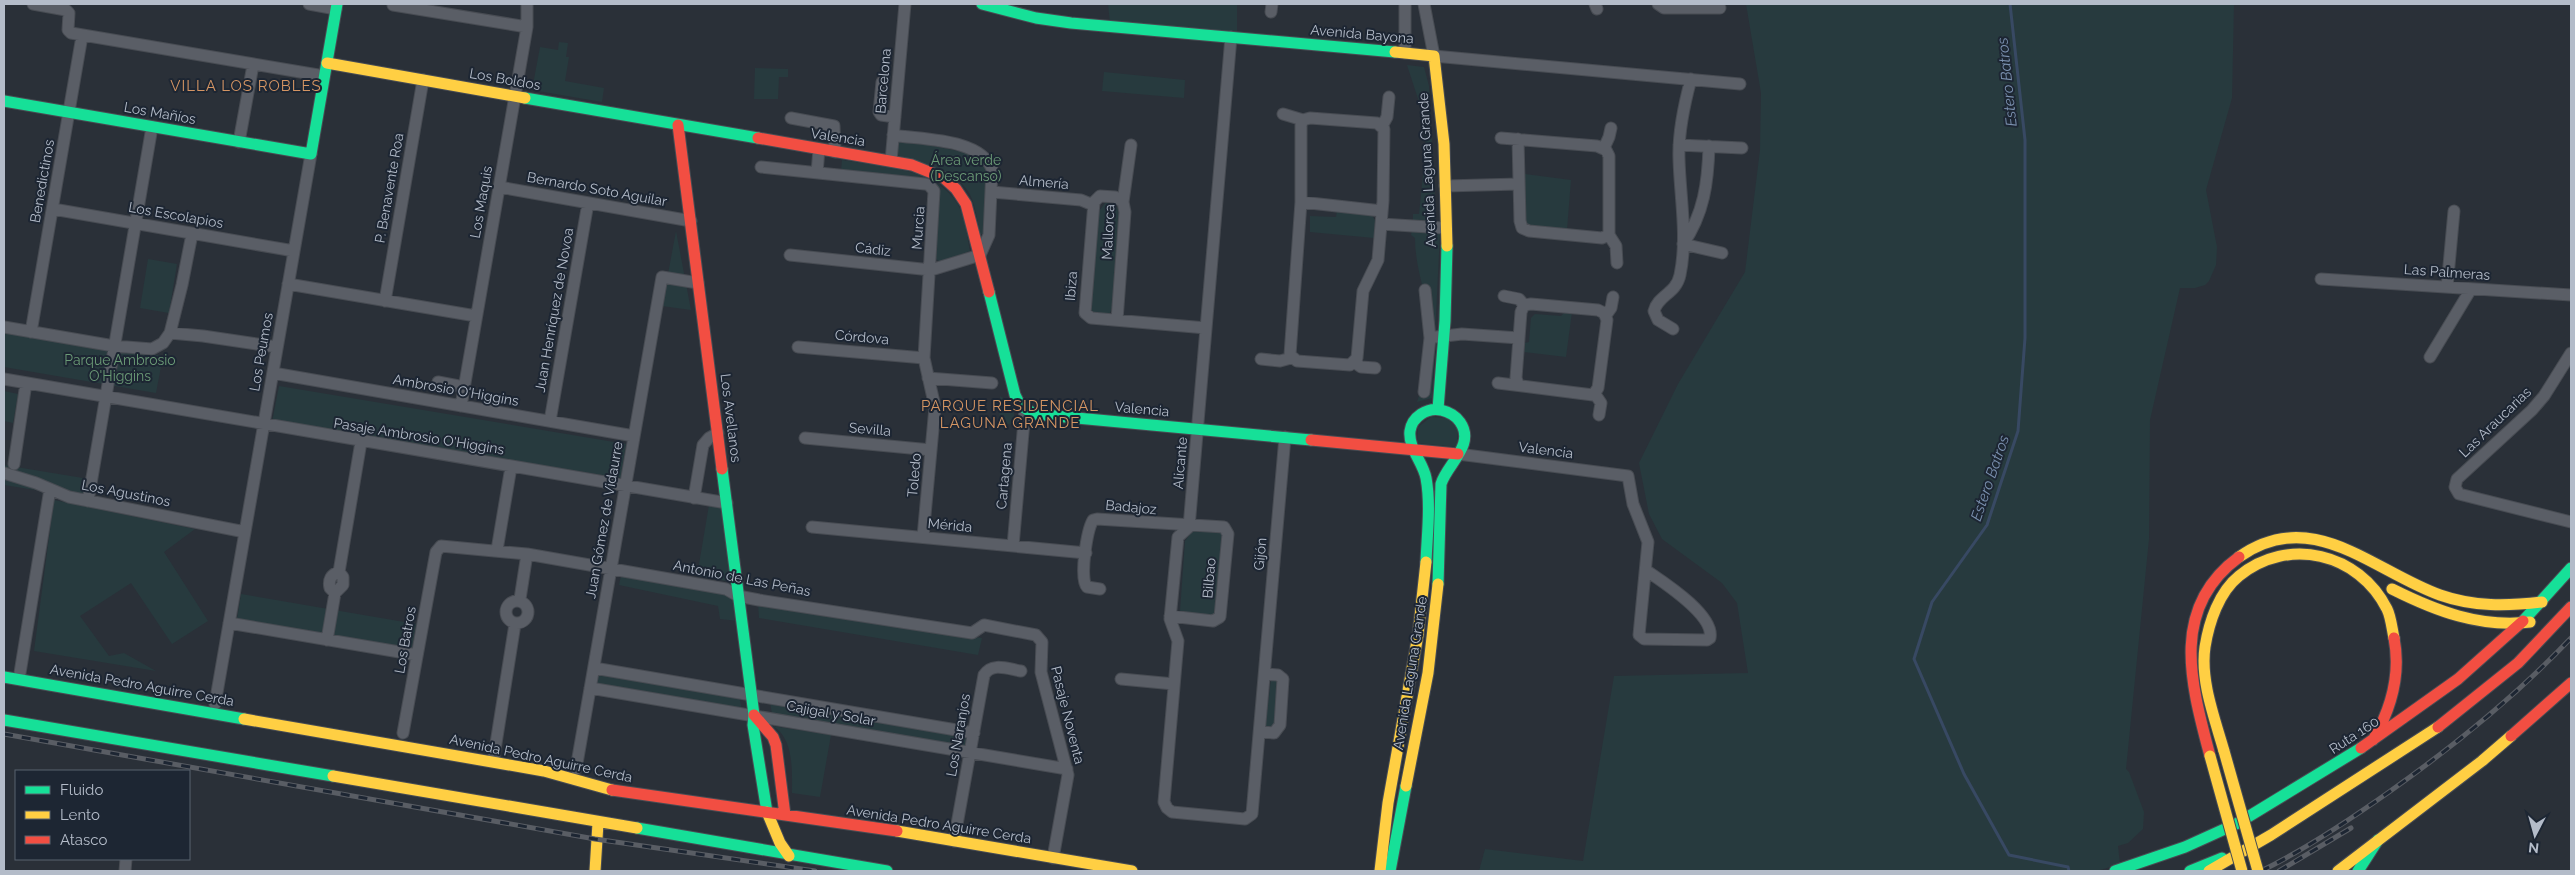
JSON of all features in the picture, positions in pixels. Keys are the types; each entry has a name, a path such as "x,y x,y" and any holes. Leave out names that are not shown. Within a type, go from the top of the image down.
{"main road":[{"name":"Avenida Bayona","path":"982,4 1060,22 1434,56"},
{"name":"Los Peumos","path":"311,154 336,6"},
{"name":"Avenida Laguna Grande","path":"1434,56 1440,100 1445,186 1444,336 1438,409"},
{"name":"Los Boldos","path":"327,63 678,125"},
{"name":"Los Mañíos","path":"4,101 311,154"},
{"name":"Valencia","path":"678,125 890,161 934,172 958,190 969,212 1015,395 1025,410 1039,415 1458,454"},
{"name":"Los Avellanos","path":"678,125 754,715 753,725 767,812 780,843 789,856"},
{"name":"Avenida Laguna Grande","path":"1380,871 1385,820 1413,675 1424,596 1427,488 1424,471 1413,449 1410,435 1414,421 1427,411 1438,409 1449,412 1462,425 1464,443 1446,470 1441,484 1438,586 1431,648 1390,871"},
{"path":"2242,871 2198,712 2190,673 2190,646 2193,624 2200,603 2211,584 2227,566 2254,548 2287,538 2324,540 2344,547 2410,583 2450,599 2496,605 2542,602"},
{"path":"2258,871 2212,704 2205,659 2211,617 2224,592 2251,567 2284,554 2320,555 2353,567 2434,609 2476,620 2521,624 2542,619 2571,606"},
{"path":"2353,567 2370,581 2383,597 2390,613 2395,634 2397,665 2393,692 2386,714 2372,742"},
{"name":"Ruta 160","path":"2116,871 2198,842 2244,820 2372,742 2458,681 2521,624 2571,568"},
{"path":"2210,871 2247,851 2455,717 2517,665 2571,606"},
{"name":"Avenida Pedro Aguirre Cerda","path":"4,677 544,771 599,788 954,841 1132,871"},
{"path":"2338,871 2482,761 2571,683"},
{"path":"754,715 773,737 776,744 785,815"},
{"path":"4,720 789,856 824,867 886,871"},
{"path":"595,871 598,823"},
{"path":"2190,871 2275,832"},
{"path":"2358,871 2378,840"}],"street":[{"path":"33,4 66,10 69,13 69,32 82,36 324,76"},
{"path":"310,4 336,6"},
{"name":"Los Maquis","path":"461,406 527,27 527,4"},
{"name":"Barcelona","path":"890,161 905,4"},
{"path":"1405,4 1405,54"},
{"name":"Avenida Laguna Grande","path":"1424,4 1434,56"},
{"path":"1658,4 1664,8 1720,8"},
{"path":"393,5 527,27"},
{"name":"Benedictinos","path":"31,332 82,36"},
{"name":"Alicante","path":"1210,816 1172,812 1166,808 1164,802 1178,638 1170,624 1170,616 1178,536 1189,526 1231,37"},
{"name":"Avenida Bayona","path":"1434,56 1740,84"},
{"path":"239,142 253,64"},
{"path":"1673,329 1658,320 1654,311 1656,304 1676,286 1680,274 1683,244 1679,145 1681,122 1691,79"},
{"name":"P. Benavente Roa","path":"385,301 423,80"},
{"path":"882,82 879,112 881,115 895,117"},
{"path":"1261,359 1280,360 1291,358 1297,361 1348,365 1354,362 1357,354 1362,295 1376,265 1382,211 1382,126 1387,117 1389,97"},
{"path":"1283,114 1303,120 1310,118 1329,119 1377,123 1382,126"},
{"path":"791,118 834,126 835,152"},
{"path":"1291,358 1301,202 1300,127 1303,120"},
{"path":"88,501 152,127"},
{"path":"1604,148 1610,137 1610,128"},
{"path":"893,135 967,146 980,152 988,159 992,169 988,242 980,255"},
{"path":"1501,138 1604,148"},
{"path":"1518,139 1520,223 1525,230 1602,238 1609,235"},
{"name":"Mallorca","path":"1117,320 1125,212 1123,202 1131,145"},
{"path":"1679,145 1742,148"},
{"path":"1683,244 1696,223 1703,204 1709,146"},
{"path":"1604,148 1609,156 1609,235 1616,246 1617,263"},
{"path":"817,172 819,149"},
{"name":"Los Peumos","path":"215,704 311,154"},
{"name":"Murcia","path":"761,167 929,185 935,196 924,358"},
{"path":"1445,186 1519,184"},
{"name":"Bernardo Soto Aguilar","path":"499,188 691,221"},
{"name":"Almería","path":"992,192 1081,200 1093,205"},
{"path":"1093,205 1100,196 1115,197 1123,202"},
{"path":"1301,202 1382,211"},
{"name":"Juan Henríquez de Novoa","path":"550,421 588,203"},
{"name":"Ibiza","path":"1093,205 1084,311 1091,318 1206,328"},
{"name":"Los Escolapios","path":"53,209 294,252"},
{"path":"2447,287 2454,212"},
{"path":"1381,224 1445,228"},
{"path":"4,327 114,346 152,349 163,343 170,333 192,234"},
{"path":"1683,244 1722,253"},
{"name":"Cádiz","path":"790,255 931,270 980,255"},
{"name":"Juan Gómez de Vidaurre","path":"576,769 662,277 698,283"},
{"name":"Las Palmeras","path":"2321,279 2571,296"},
{"path":"288,284 476,316"},
{"path":"2430,357 2471,289"},
{"path":"1424,392 1430,338 1425,290"},
{"path":"1504,296 1519,300 1524,305"},
{"path":"1498,383 1518,384 1523,387 1588,396 1595,394 1598,388 1606,315 1611,308 1613,297"},
{"path":"1524,305 1598,310 1606,315"},
{"path":"1518,384 1516,378 1519,338 1521,312 1524,305"},
{"path":"170,333 277,347"},
{"path":"1430,338 1462,334 1519,338"},
{"name":"Córdova","path":"798,347 924,358"},
{"name":"Las Araucarias","path":"2571,352 2538,403 2457,479 2454,487 2460,494 2571,522"},
{"name":"Toledo","path":"923,537 935,403 924,358"},
{"path":"1354,362 1362,367 1375,368"},
{"name":"Ambrosio O'Higgins","path":"273,373 634,436"},
{"path":"928,378 992,383"},
{"path":"4,379 106,397"},
{"path":"438,382 464,387"},
{"path":"14,464 26,383"},
{"path":"1595,394 1601,403 1600,415"},
{"name":"Pasaje Ambrosio O'Higgins","path":"106,397 727,503"},
{"name":"Cartagena","path":"1013,546 1025,410"},
{"path":"694,498 703,445 709,438 718,433"},
{"name":"Gijón","path":"1210,816 1245,819 1252,814 1285,437"},
{"name":"Sevilla","path":"805,438 931,450"},
{"path":"327,640 335,593 330,588 330,581 333,574 339,572 361,442"},
{"name":"Valencia","path":"1458,454 1628,476 1633,504 1647,537 1647,570"},
{"path":"497,550 511,467"},
{"name":"Los Agustinos","path":"4,473 69,497 245,532"},
{"path":"20,673 50,489"},
{"name":"Badajoz","path":"1100,589 1087,587 1084,583 1086,553 1091,524 1097,519 1189,526"},
{"name":"Bilbao","path":"1170,616 1213,621 1219,619 1221,614 1227,530 1222,527 1189,526"},
{"name":"Mérida","path":"812,527 1086,553"},
{"name":"Antonio de Las Peñas","path":"436,552 441,546 527,554 726,589 738,596 972,633 984,625 1036,635 1041,639"},
{"name":"Los Batros","path":"403,733 436,552"},
{"path":"494,756 515,624 522,622 526,618 527,606 520,599 527,554"},
{"path":"1647,570 1696,609 1710,630 1710,638 1707,640 1687,640 1644,639 1640,637 1647,570"},
{"path":"229,623 417,655"},
{"name":"Pasaje Noventa","path":"1041,639 1040,672 1067,769 1067,782 1053,858"},
{"name":"Los Naranjos","path":"954,841 986,672 995,667 1021,671"},
{"name":"Cajigal y Solar","path":"594,668 974,732"},
{"path":"1260,732 1274,733 1280,725 1283,679 1278,675 1265,674"},
{"path":"1121,680 1174,684"},
{"name":"Cajigal y Solar","path":"590,688 1067,769"}],"green space":[{"path":"1108,4 1237,4 1237,32 1110,23"},
{"path":"1746,4 2234,4 2232,98 2206,190 2217,247 2216,265 2209,281 2205,285 2195,288 2180,288 2150,420 2149,539 2126,769 2129,772 2144,812 2143,829 2128,843 2118,846 2120,864 2097,871 1479,871 1485,849 1583,861 1614,676 1748,673 1737,603 1722,583 1662,539 1649,514 1639,463 1678,384 1745,272 1760,150 1761,93"},
{"path":"559,42 568,43 566,57 569,57 565,81 604,88 602,102 532,90 540,47 558,50"},
{"path":"1407,65 1424,67 1429,86 1436,219 1432,223 1413,220 1413,214 1419,214 1426,147 1420,105"},
{"path":"755,68 788,69 788,77 779,77 778,99 754,99"},
{"path":"1104,72 1185,80 1184,98 1102,91"},
{"name":"Área verde (Descanso)","path":"899,139 973,154 988,168 986,234 980,234 972,199 967,189 959,181 940,170 897,155"},
{"path":"842,160 911,172 927,178 942,187 954,198 962,213 970,251 940,262 936,259 938,189 841,171"},
{"path":"1525,174 1571,180 1567,230 1526,225 1524,222"},
{"path":"1105,203 1114,204 1119,211 1117,281 1109,315 1095,315 1090,308 1096,215"},
{"path":"1337,211 1371,214 1375,220 1374,238 1310,232 1310,216 1336,217"},
{"path":"1412,230 1440,233 1432,398 1417,402 1419,396 1427,393 1432,370 1433,346 1430,318 1419,273 1415,238 1411,235"},
{"path":"676,231 691,310 662,306"},
{"path":"148,259 177,264 169,313 140,308"},
{"path":"1566,311 1572,312 1566,357 1524,352 1525,343 1529,342 1531,318 1535,314 1561,316"},
{"name":"Parque Ambrosio O'Higgins","path":"4,329 163,356 156,393 4,367"},
{"path":"279,386 626,444 621,478 272,422"},
{"path":"4,391 18,394 13,423 4,421"},
{"path":"1000,396 1012,403 1016,425 999,423"},
{"path":"1431,417 1447,418 1458,429 1457,447 1417,443 1418,427"},
{"path":"4,465 89,479 86,498 4,485"},
{"path":"54,500 195,529 164,552 208,621 172,644 131,583 80,616 109,656 124,653 156,671 34,651"},
{"path":"709,505 724,508 733,582 697,576"},
{"path":"1195,528 1224,531 1218,611 1213,618 1180,611 1185,541"},
{"path":"623,566 735,585 738,621 720,619 718,606 619,585"},
{"path":"241,594 416,624 412,649 237,619"},
{"path":"758,603 982,638 978,655 759,618"},
{"path":"599,672 739,696 742,710 596,684"},
{"path":"1271,679 1279,682 1274,727 1265,730"},
{"path":"770,702 971,735 968,748 772,714"},
{"path":"773,726 831,735 820,797 792,793 792,765 788,747 780,732"}],"waterway":[{"name":"Estero Batros","path":"2010,4 2025,140 2025,338 2018,431 1987,525 1932,602 1914,659 1964,774 2009,855 2068,867 2069,871"}],"railway":[{"path":"2261,871 2342,824 2437,757 2506,700 2571,638"},
{"path":"4,734 595,839 815,871"},
{"path":"2279,871 2351,828"}],"traffic: fast":[{"path":"4,101 311,154 337,4"},
{"path":"982,4 1036,18 1071,23 1395,52"},
{"path":"525,98 758,138"},
{"path":"1438,409 1445,321 1447,246"},
{"path":"989,292 1015,395 1020,405 1034,414 1311,440"},
{"path":"1426,562 1428,520 1426,478 1413,449 1410,431 1417,417 1436,409 1452,414 1460,422 1464,430 1465,439 1459,454 1441,484 1438,584"},
{"path":"722,469 754,715 753,725 767,812"},
{"path":"2523,621 2571,568"},
{"path":"4,677 244,719"},
{"path":"4,720 333,776"},
{"path":"2115,871 2185,847 2238,823 2361,748"},
{"path":"1390,871 1406,786"},
{"path":"637,828 887,871"},
{"path":"2358,871 2378,840"},
{"path":"2190,871 2222,858"}],"traffic: slow":[{"path":"1395,52 1434,56 1444,144 1447,246"},
{"path":"327,63 525,98"},
{"path":"2239,557 2266,543 2292,538 2317,540 2342,548 2415,584 2453,599 2478,604 2542,602"},
{"path":"2224,751 2206,686 2205,647 2216,608 2226,590 2239,576 2258,564 2279,556 2300,554 2321,556 2341,563 2359,575 2375,590 2387,609 2394,638"},
{"path":"1380,871 1388,803 1418,635 1426,562"},
{"path":"1406,786 1428,673 1438,584"},
{"path":"2392,589 2442,611 2459,616 2494,622 2530,622"},
{"path":"244,719 544,771 612,790"},
{"path":"2209,871 2271,835 2438,727"},
{"path":"2338,871 2482,761 2511,736"},
{"path":"2224,751 2258,871"},
{"path":"2210,756 2242,871"},
{"path":"333,776 637,828"},
{"path":"767,812 780,843 789,856"},
{"path":"595,871 598,823"},
{"path":"897,831 1132,871"}],"traffic: jam":[{"path":"678,125 722,469"},
{"path":"758,138 912,165 944,178 956,189 966,204 989,292"},
{"path":"1311,440 1458,454"},
{"path":"2210,756 2192,675 2191,649 2194,623 2202,599 2217,577 2239,557"},
{"path":"2438,727 2518,663 2571,607"},
{"path":"2361,748 2458,679 2523,621"},
{"path":"2373,740 2385,716 2393,691 2396,665 2394,638"},
{"path":"2511,736 2571,683"},
{"path":"754,715 773,737 776,745 785,815"},
{"path":"612,790 897,831"}],"district":[{"name":"VILLA LOS ROBLES","path":"246,86"},
{"name":"PARQUE RESIDENCIAL LAGUNA GRANDE","path":"1010,414"}]}
